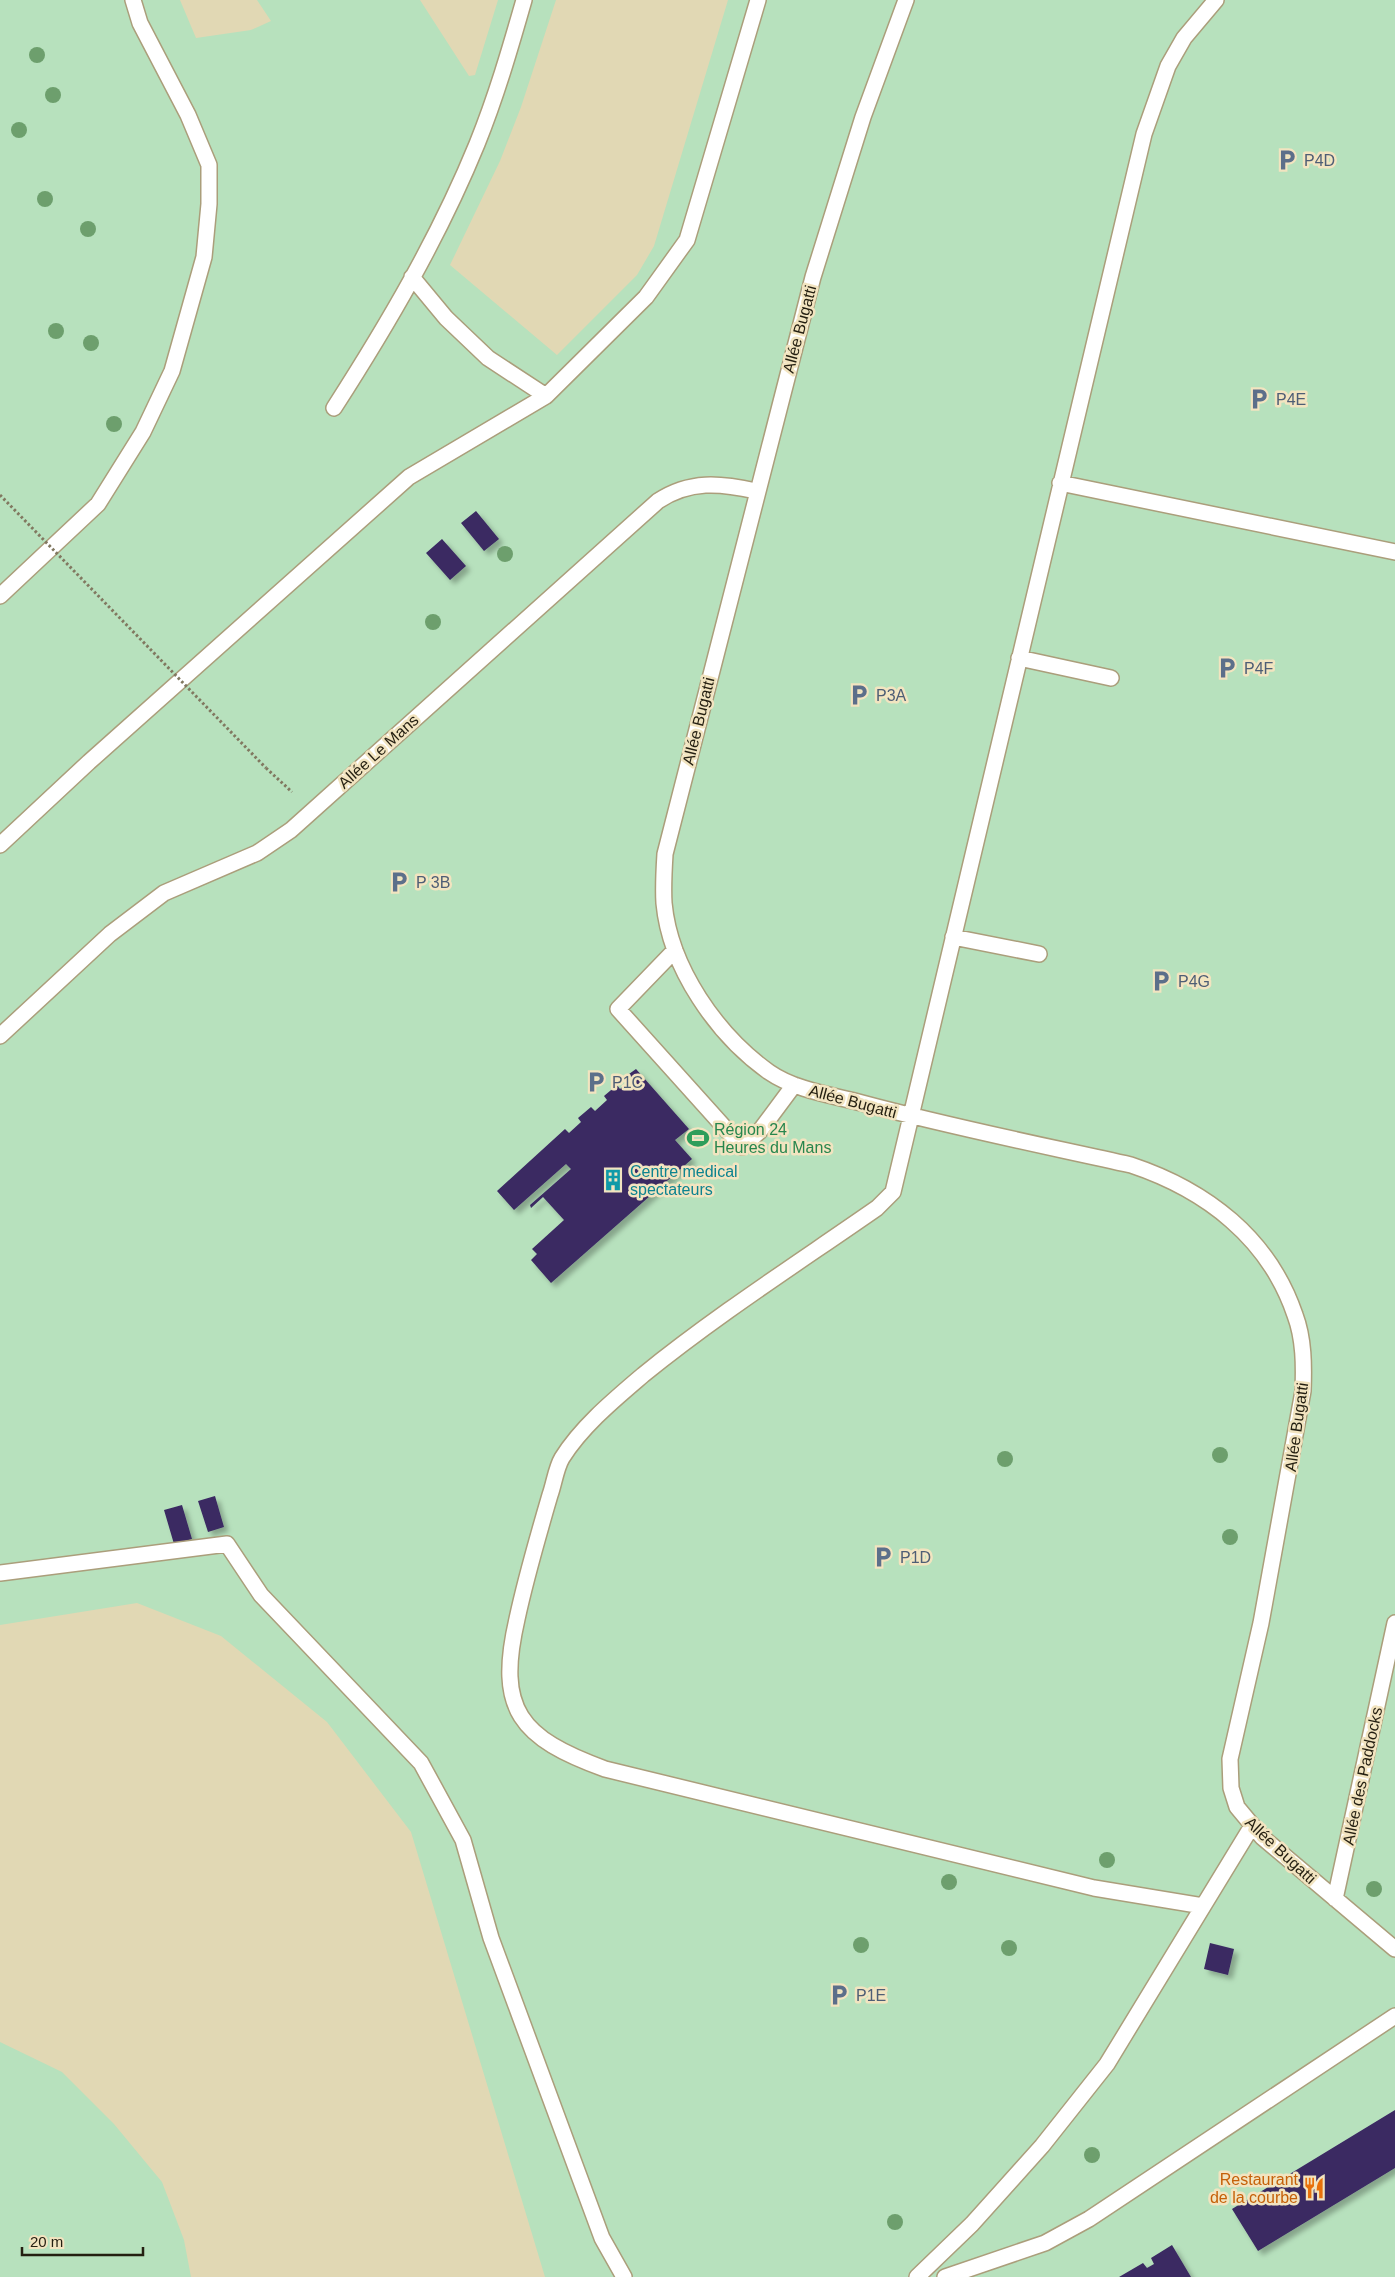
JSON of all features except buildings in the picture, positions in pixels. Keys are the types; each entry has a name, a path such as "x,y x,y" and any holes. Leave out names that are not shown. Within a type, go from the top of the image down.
{"lane":[{"path":"0,596 98,504 143,432 172,371 204,257 209,204 209,165 188,115 140,23 132,0"},
{"path":"334,408 370,353 412,277 476,146 502,78 524,0"},
{"path":"0,845 89,762 409,477 546,396 646,297 687,240 758,0"},
{"name":"Allée Bugatti","path":"906,0 863,117 813,277 756,491 665,854 664,904 675,950 697,995 715,1022 770,1072 794,1085 911,1116 1131,1165 1161,1175 1196,1195 1233,1220 1264,1252 1296,1316 1304,1357 1304,1391 1261,1623 1230,1759 1231,1788 1237,1807 1252,1826 1395,1949"},
{"path":"1203,1906 1094,1888 605,1769 568,1756 542,1740 522,1719 511,1694 508,1662 524,1585 562,1459 589,1426 618,1397 680,1346 877,1208 893,1192 1144,134 1168,66 1184,38 1216,0"},
{"path":"412,277 446,318 488,358 546,396"},
{"path":"1060,483 1395,552"},
{"name":"Allée Le Mans","path":"0,1036 110,934 164,893 257,853 291,830 658,501 674,491 696,485 733,486 756,491"},
{"path":"1019,658 1111,678"},
{"path":"953,937 1039,954"},
{"path":"675,950 618,1009 742,1147 758,1132 794,1085"},
{"path":"0,1573 227,1544 262,1595 421,1763 426,1771 463,1840 491,1938 602,2238 624,2277"},
{"name":"Allée des Paddocks","path":"1335,1899 1395,1623"},
{"path":"917,2277 972,2224 1030,2160 1107,2064 1252,1826"},
{"path":"945,2277 1045,2243 1089,2219 1395,2016"}],"path":[{"path":"0,495 266,768"}],"green space":[{"name":"Région 24 Heures du Mans","path":"0,0 1395,0 1395,2277 0,2277"}],"sand":[{"path":"180,0 257,0 271,21 251,30 196,38"},
{"path":"420,0 498,0 475,75 469,76"},
{"path":"556,0 728,0 654,246 637,275 557,355 450,265 500,161 521,107"},
{"path":"137,1603 221,1636 327,1722 411,1832 545,2277 191,2277 184,2240 162,2182 114,2124 62,2072 0,2042 0,1625"}],"place":[{"name":"P4D","path":"1287,160"},
{"name":"P4E","path":"1259,399"},
{"name":"P4F","path":"1227,668"},
{"name":"P3A","path":"859,695"},
{"name":"P 3B","path":"399,882"},
{"name":"P4G","path":"1161,981"},
{"name":"P1C","path":"596,1082"},
{"name":"Région 24 Heures du Mans","path":"698,1138"},
{"name":"Centre medical spectateurs","path":"613,1180"},
{"name":"P1D","path":"883,1557"},
{"name":"P1E","path":"839,1995"},
{"name":"Restaurant de la courbe","path":"1314,2188"}]}
